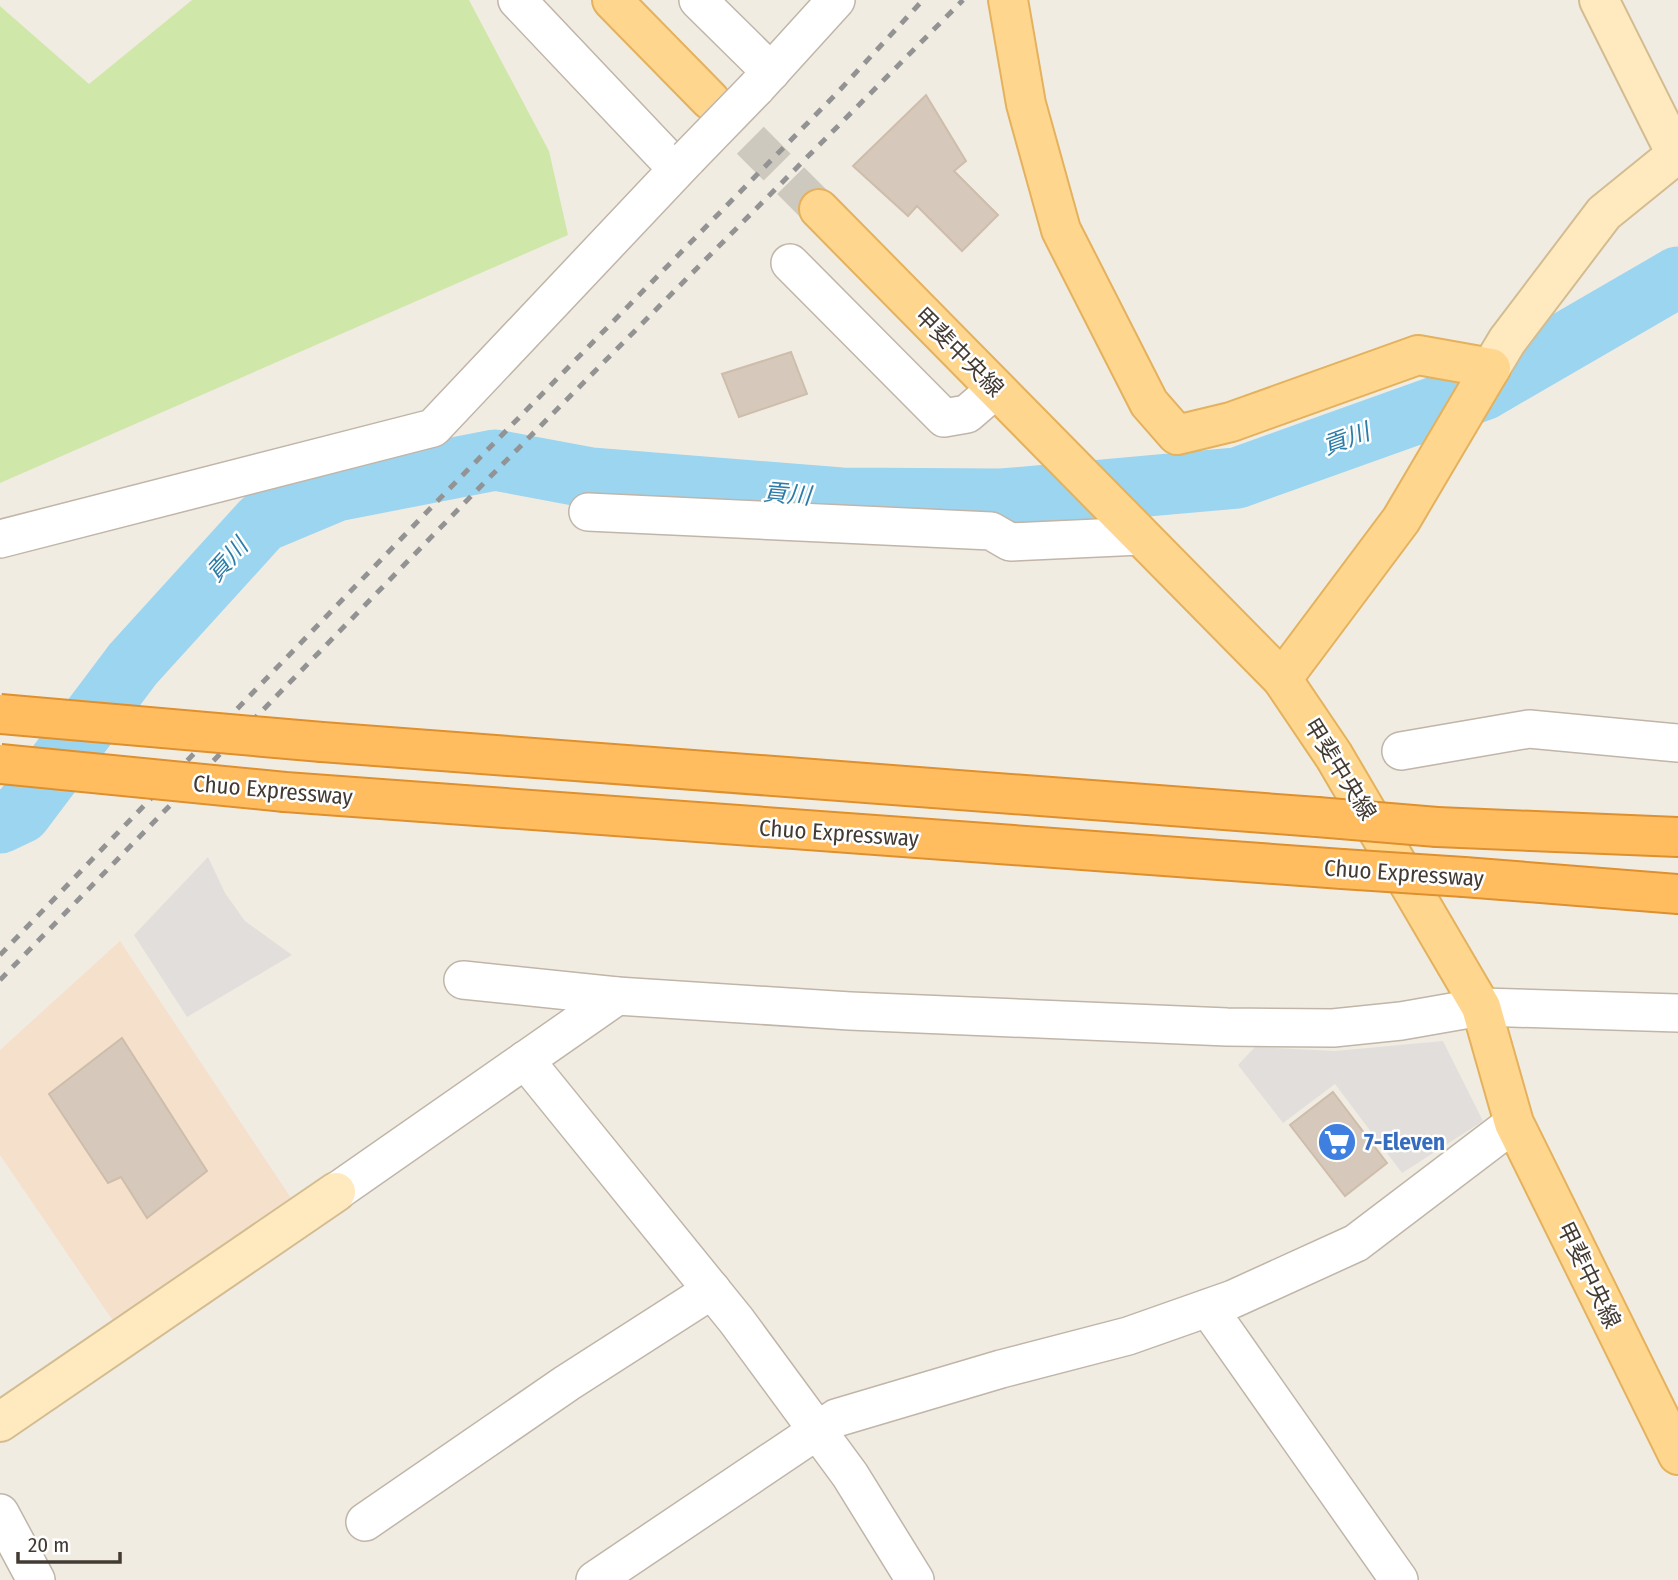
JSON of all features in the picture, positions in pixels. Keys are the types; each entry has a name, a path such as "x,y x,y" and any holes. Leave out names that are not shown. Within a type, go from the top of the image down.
{"highway":[{"name":"Chuo Expressway","path":"0,714 322,742 1437,827 1678,837"},
{"name":"Chuo Expressway","path":"0,764 285,792 1678,894"}],"main road":[{"path":"612,0 710,100"},
{"path":"1009,0 1026,104 1061,230 1149,404 1177,435 1231,422 1418,355 1490,369 1401,520 1282,679"},
{"name":"甲斐中央線","path":"818,209 1282,679 1341,767 1481,1007 1514,1123 1678,1455"}],"street":[{"path":"517,0 682,163"},
{"path":"698,0 764,80"},
{"path":"0,539 433,429 682,163 764,80 836,0"},
{"path":"1490,369 1507,341 1604,213 1677,155 1599,0"},
{"path":"790,263 944,418 967,414 1002,395"},
{"path":"588,512 991,531 1010,542 1140,535"},
{"path":"1401,751 1529,729 1678,743"},
{"path":"463,980 617,996 850,1011 1227,1027 1333,1028 1401,1021 1481,1007 1678,1013"},
{"path":"0,1422 617,996"},
{"path":"525,1060 712,1290 850,1475 915,1580"},
{"path":"595,1580 836,1418 1001,1369 1128,1336 1208,1308 1356,1243 1514,1123"},
{"path":"365,1522 567,1383 712,1290"},
{"path":"1208,1308 1399,1580"},
{"path":"0,1513 36,1580"}],"shaded area":[{"path":"208,857 225,893 245,921 292,955 187,1017 134,935"},
{"path":"120,941 293,1201 113,1321 0,1155 0,1050"},
{"path":"1443,1041 1483,1121 1402,1173 1335,1084 1283,1123 1238,1065 1255,1047 1335,1051"}],"green space":[{"path":"192,0 469,0 549,151 568,235 0,483 0,6 89,84"}],"building":[{"path":"926,95 966,161 954,171 998,215 962,251 917,206 908,216 853,166"},
{"path":"791,352 807,394 739,417 722,374"},
{"path":"122,1038 207,1171 147,1218 121,1177 108,1183 49,1094"},
{"path":"1333,1092 1387,1163 1345,1196 1290,1125"}],"waterway":[{"name":"貢川","path":"0,823 21,813 133,664 262,522 336,491 495,460 591,478 841,498 1002,499 1237,478 1483,390 1678,277"}],"tunnel":[{"path":"710,100 819,209"}],"railway":[{"path":"0,955 451,487 837,93 923,0"},
{"path":"0,980 480,487 963,0"}],"place":[{"name":"7-Eleven","path":"1337,1142"}]}
